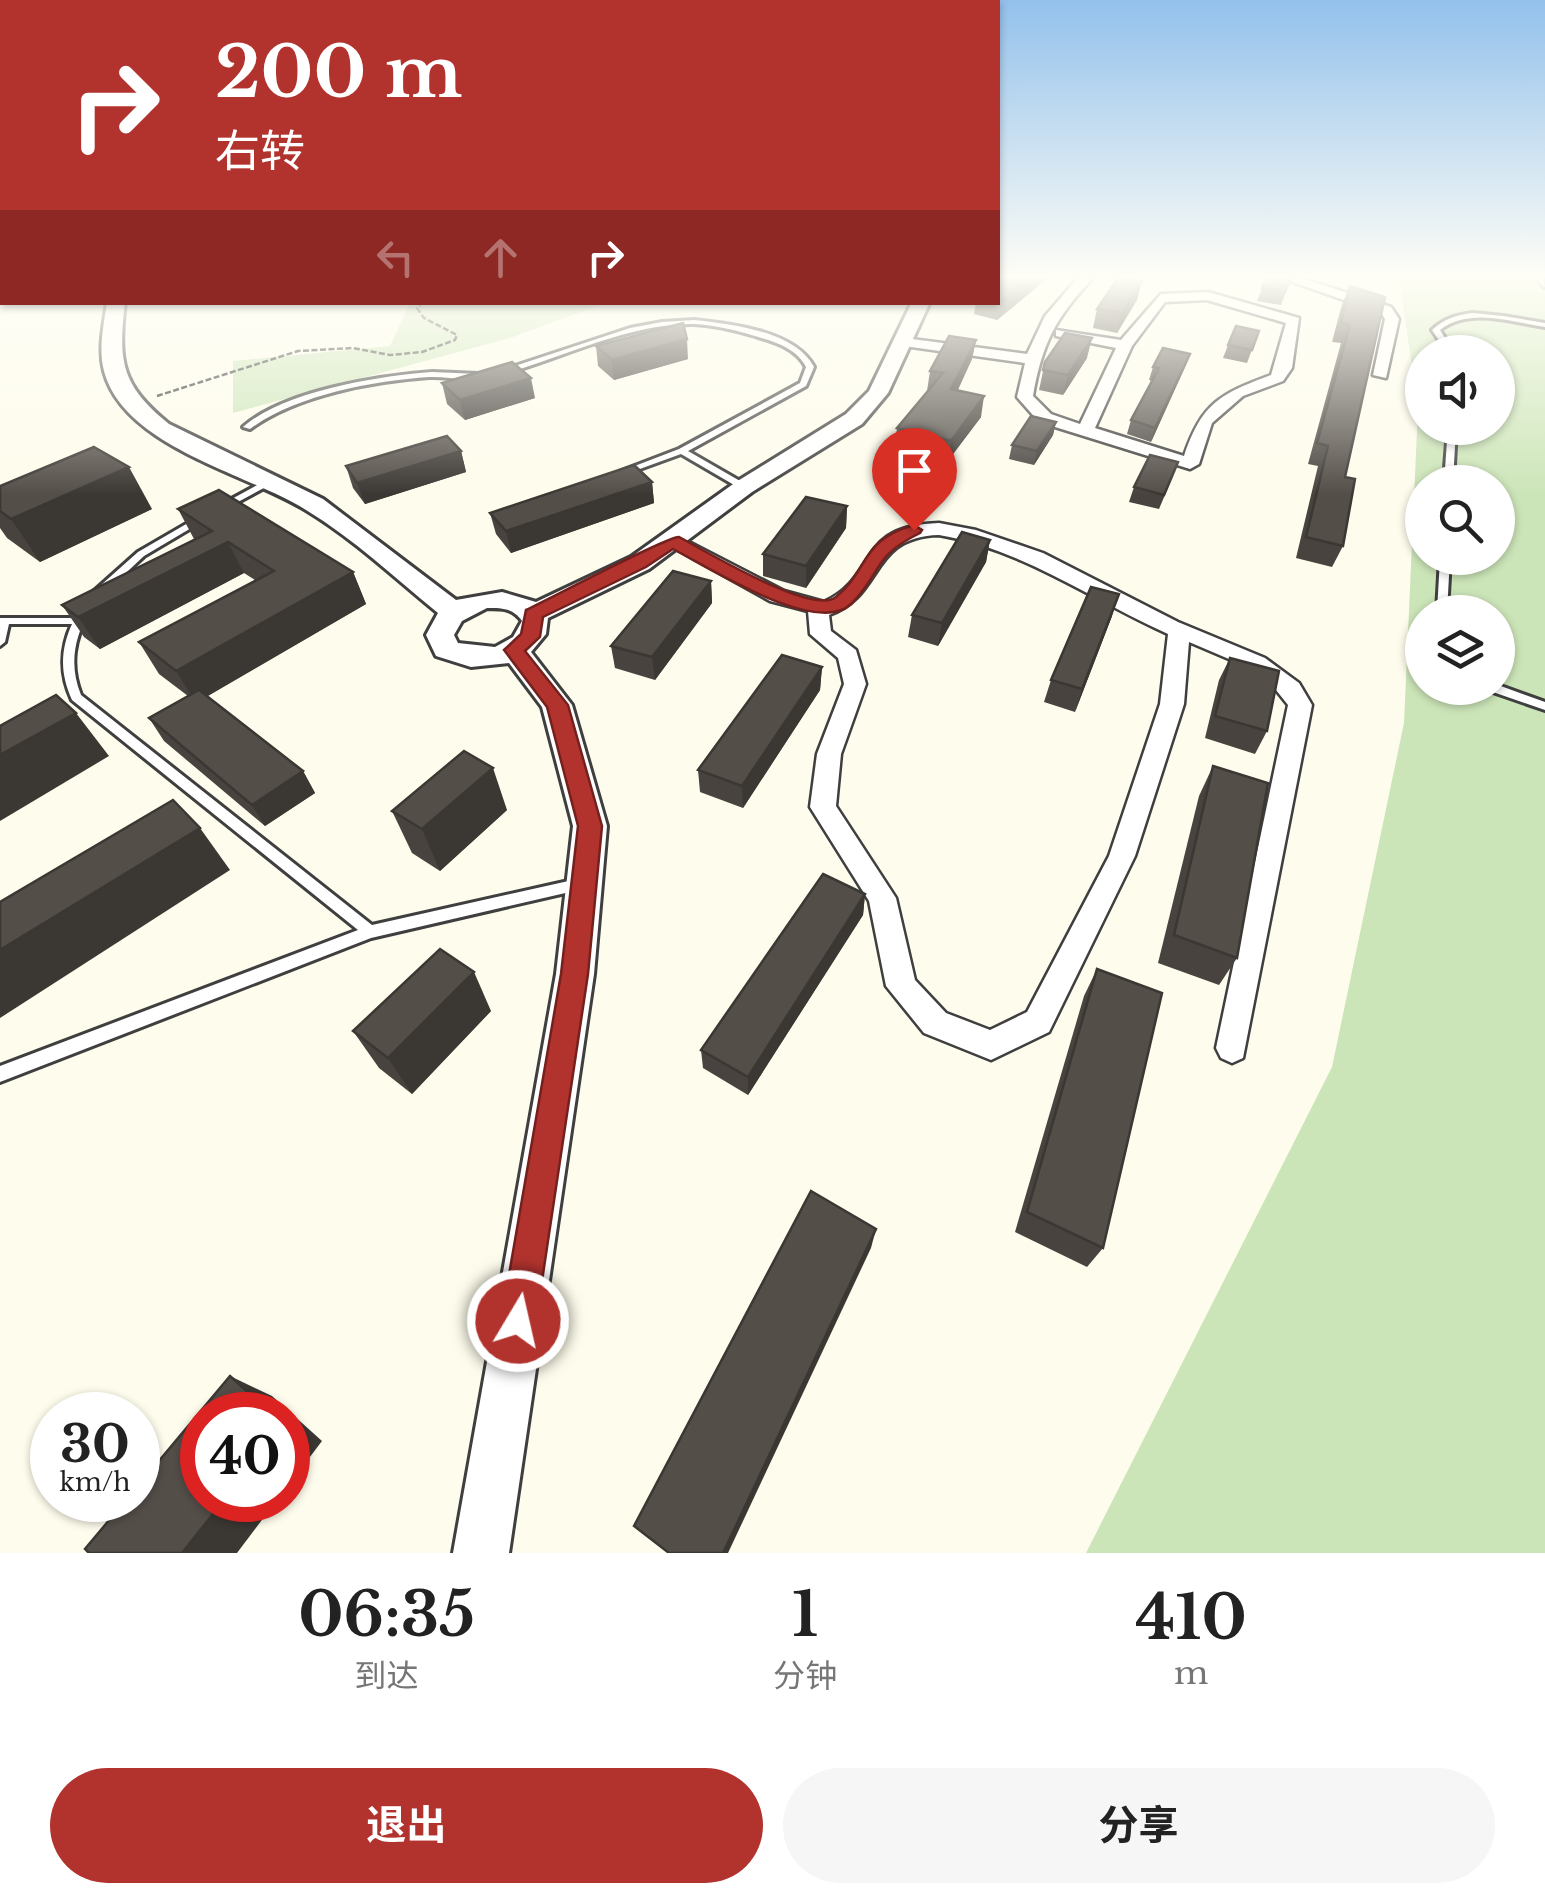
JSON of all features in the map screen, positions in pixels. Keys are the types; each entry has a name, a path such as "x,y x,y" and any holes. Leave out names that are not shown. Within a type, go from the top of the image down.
{"street":[{"path":"112,350 111,360 132,403 169,434 272,480 319,508 454,612"},
{"path":"481,1553 575,974 590,826 557,705 524,632 520,603 499,599 475,602 454,612 440,635 454,654 490,658 524,632 640,563 744,487 854,419 878,393 900,350"},
{"path":"967,350 1031,359"},
{"path":"1035,350 1026,396 1045,418 1190,464 1204,420 1237,392 1277,378 1288,350"},
{"path":"1085,431 1122,350"},
{"path":"1381,374 1386,350"},
{"path":"672,541 778,596 818,609 842,602 889,539 914,530 943,529 1080,576 1179,630 1272,672 1290,686 1300,705 1232,1048"},
{"path":"818,609 821,634 848,655 855,684 828,754 824,806 882,898 901,986 934,1023 991,1045 1038,1022 1122,856 1172,704 1179,630"}],"lane":[{"path":"247,428 256,419 336,392 427,374 476,376 509,370 564,350"},
{"path":"612,475 682,451 797,389 810,372 805,356 793,350"},
{"path":"682,451 744,487"},
{"path":"272,480 141,554 98,591 78,621 67,668 76,697 370,932"},
{"path":"0,642 2,621 78,621"},
{"path":"1515,695 1545,706"},
{"path":"0,1074 370,932 584,883"}],"path":[{"path":"132,403 297,350"},
{"path":"366,350 390,355 426,350"}],"green space":[{"path":"343,350 464,350 233,413 233,361"},
{"path":"1515,350 1545,350 1545,1553 1086,1553 1332,1067 1404,723 1405,700 1405,705 1515,705 1515,595 1410,595 1411,575 1515,575 1515,465 1415,465 1416,445 1515,445"}],"building":[{"path":"601,350 646,350 612,360"},
{"path":"941,350 971,350 951,389 984,396 951,441 897,428 943,373 930,371"},
{"path":"1053,350 1084,350 1068,375 1043,370"},
{"path":"1162,350 1190,354 1155,428 1131,420 1159,368 1153,367"},
{"path":"1343,350 1373,350 1345,477 1355,479 1343,546 1306,537 1328,446 1317,443"},
{"path":"512,362 531,378 460,400 442,383"},
{"path":"1031,416 1056,422 1037,451 1012,445"},
{"path":"447,436 461,451 357,483 346,466"},
{"path":"94,447 129,467 11,519 0,511 0,486"},
{"path":"1150,455 1178,462 1164,495 1134,487"},
{"path":"634,465 652,482 506,531 490,513"},
{"path":"219,490 353,572 176,671 139,642 274,571 228,542 78,617 62,605 212,531 178,509"},
{"path":"806,497 847,506 806,566 763,554"},
{"path":"962,532 990,540 942,623 912,615"},
{"path":"673,571 711,581 652,657 611,646"},
{"path":"1091,587 1119,594 1082,689 1051,680"},
{"path":"782,655 822,667 742,786 698,770"},
{"path":"1230,658 1279,671 1267,731 1215,716"},
{"path":"199,690 303,771 252,805 149,718"},
{"path":"56,695 76,713 0,755 0,726"},
{"path":"464,751 493,768 422,829 392,811"},
{"path":"1213,766 1268,783 1237,958 1174,935"},
{"path":"173,800 200,828 0,950 0,902"},
{"path":"823,874 865,894 748,1077 701,1050"},
{"path":"440,949 474,972 388,1058 353,1031"},
{"path":"1097,969 1162,993 1103,1248 1027,1212"},
{"path":"811,1191 876,1229 723,1553 669,1553 634,1526"},
{"path":"230,1376 248,1392 217,1392"},
{"path":"180,1436 180,1522 207,1522 182,1553 89,1553 85,1549 108,1522 160,1522 160,1460"}],"route":[{"path":"518,1321 575,974 590,826 557,705 514,650 535,629 533,614 640,563 672,541 778,596 826,609 842,602 883,544 914,530"}]}
